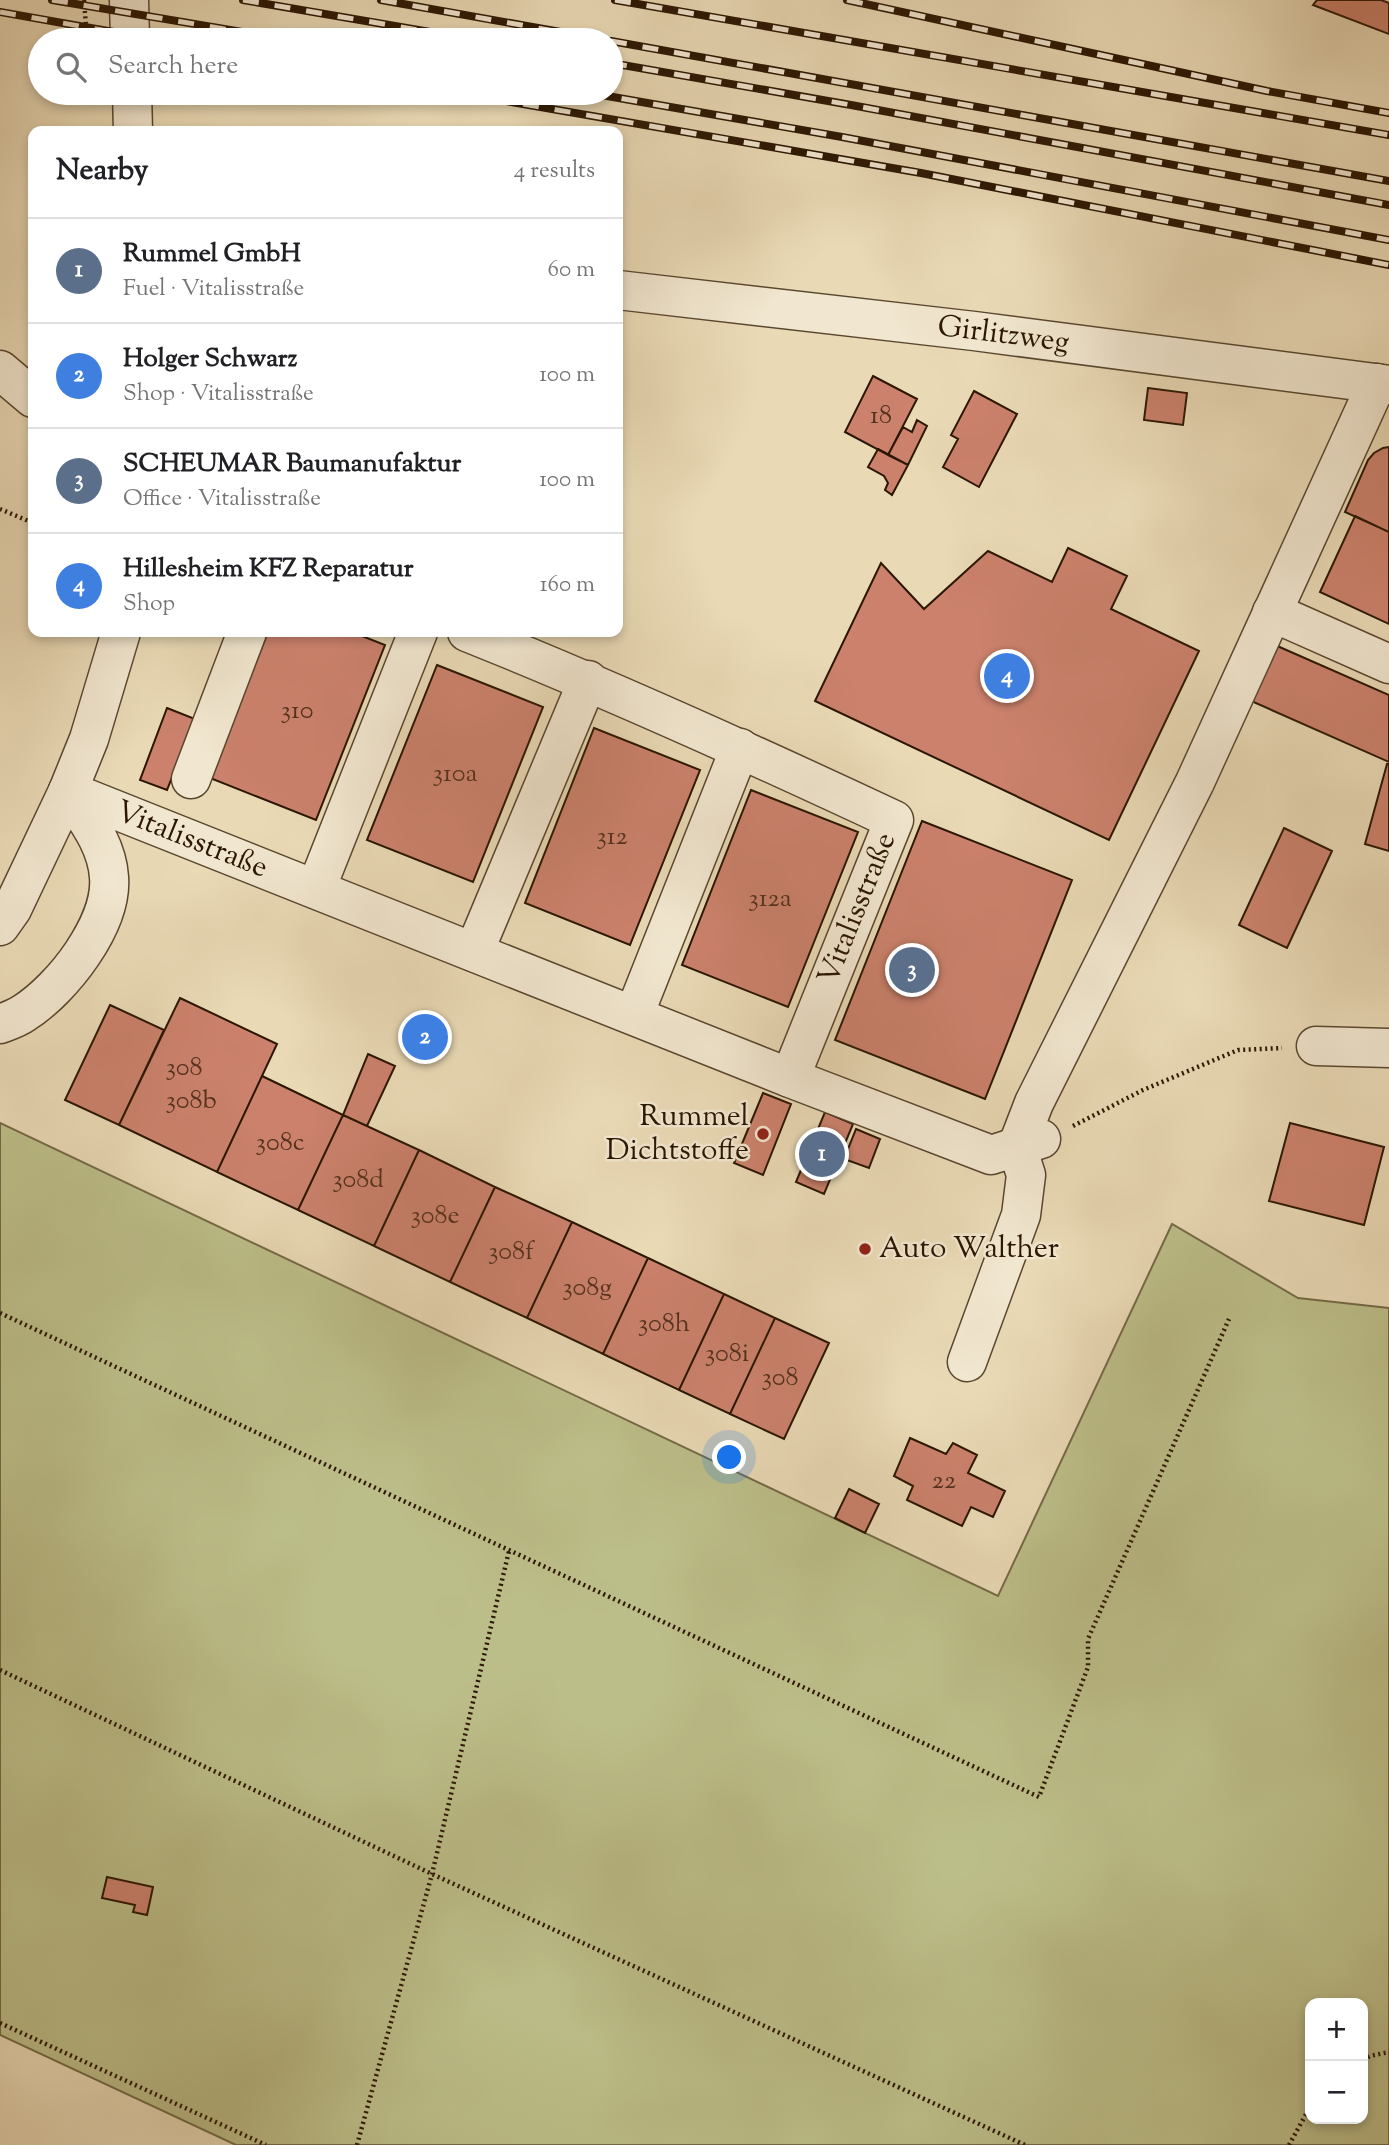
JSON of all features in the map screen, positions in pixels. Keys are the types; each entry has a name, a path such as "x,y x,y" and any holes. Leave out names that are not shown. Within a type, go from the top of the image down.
{"street":[{"path":"129,0 130,28"},
{"path":"132,105 133,126"},
{"name":"Girlitzweg","path":"623,291 974,331 1383,384"},
{"path":"0,370 28,394"},
{"path":"967,1362 1021,1215 1039,1091 1195,782 1272,612 1383,384"},
{"path":"1272,612 1389,664"},
{"path":"0,926 12,909 68,791 89,739 120,637"},
{"name":"Vitalisstraße","path":"191,779 245,637"},
{"path":"316,889 416,637"},
{"name":"Vitalisstraße","path":"480,637 588,680 894,820 790,1078"},
{"path":"474,952 588,680"},
{"path":"634,1015 740,748"},
{"path":"0,1024 24,1014 56,986 81,957 105,913 109,877 99,839 68,791"},
{"name":"Vitalisstraße","path":"68,791 790,1078 991,1154 1030,1143"},
{"path":"1316,1046 1389,1048"}],"path":[{"path":"84,0 86,28"},
{"path":"0,509 28,521"},
{"path":"0,1313 1039,1797 1088,1667 1088,1639 1229,1319"},
{"path":"357,2145 432,1874 509,1551"},
{"path":"0,1670 432,1874 1024,2145"},
{"path":"0,2023 266,2145"},
{"path":"1368,2057 1389,2052"},
{"path":"1289,2145 1305,2116"}],"green space":[{"path":"0,1123 998,1596 1172,1224 1298,1298 1389,1308 1389,2145 236,2145 0,2035"}],"building":[{"path":"1317,0 1381,0 1389,3 1389,34 1313,5"},
{"path":"873,376 917,399 888,455 845,432"},
{"path":"1148,388 1187,393 1183,425 1144,420"},
{"path":"974,391 1017,414 979,487 943,467 958,439 951,435"},
{"path":"917,420 927,426 908,465 888,455 903,427 912,432"},
{"path":"1389,447 1389,532 1345,512 1368,460 1374,453"},
{"path":"878,449 908,465 892,495 885,490 888,483 884,476 868,467"},
{"path":"1355,516 1389,532 1389,624 1320,592"},
{"path":"1068,548 1127,576 1111,609 1199,651 1109,840 815,701 881,563 924,609 988,551 1052,582"},
{"path":"266,637 365,637 385,645 316,820 210,778"},
{"path":"1275,645 1389,695 1389,762 1249,700"},
{"path":"437,665 543,707 473,882 367,840"},
{"path":"167,708 195,719 167,790 140,780"},
{"path":"594,728 700,770 630,945 525,903"},
{"path":"1389,764 1389,851 1365,844"},
{"path":"751,790 858,832 788,1007 682,965"},
{"path":"922,821 1072,880 985,1099 835,1040"},
{"path":"1284,828 1332,851 1287,948 1239,925"},
{"path":"180,998 277,1044 217,1172 119,1125"},
{"path":"110,1005 164,1030 119,1125 65,1100"},
{"path":"368,1054 395,1066 367,1126 343,1115"},
{"path":"262,1076 343,1115 298,1210 217,1172"},
{"name":"Rummel Dichtstoffe","path":"763,1093 791,1104 763,1175 734,1163"},
{"name":"Rummel Dichtstoffe","path":"825,1112 853,1124 824,1194 796,1182"},
{"path":"343,1115 419,1150 374,1246 298,1210"},
{"path":"1290,1123 1384,1147 1364,1225 1269,1201"},
{"path":"856,1129 880,1139 869,1168 844,1159"},
{"path":"419,1150 495,1187 450,1282 374,1246"},
{"path":"495,1187 572,1222 527,1318 450,1282"},
{"path":"572,1222 648,1258 603,1354 527,1318"},
{"path":"648,1258 724,1294 679,1390 603,1354"},
{"path":"724,1294 775,1318 730,1414 679,1390"},
{"path":"775,1318 829,1343 784,1439 730,1414"},
{"path":"910,1438 946,1454 953,1443 977,1455 968,1473 1005,1491 993,1517 971,1507 962,1526 907,1500 913,1486 894,1476"},
{"path":"849,1489 879,1504 865,1533 835,1518"},
{"path":"107,1877 153,1887 147,1915 133,1912 135,1905 102,1898"}],"railway":[{"path":"52,0 219,28"},
{"path":"243,0 407,28"},
{"path":"381,0 538,28"},
{"path":"615,0 1389,135"},
{"path":"847,0 1267,91 1389,113"},
{"path":"0,12 91,28"},
{"path":"623,43 1389,181"},
{"path":"623,65 1389,205"},
{"path":"623,99 842,137 1389,240"},
{"path":"529,105 921,173 1389,265"}],"place":[{"name":"Hillesheim KFZ Reparatur","path":"1007,676"},
{"name":"SCHEUMAR Baumanufaktur","path":"912,970"},
{"name":"Holger Schwarz","path":"425,1037"},
{"name":"Rummel Dichtstoffe","path":"763,1134"},
{"name":"Rummel GmbH","path":"822,1154"},
{"name":"Auto Walther","path":"865,1249"}]}
